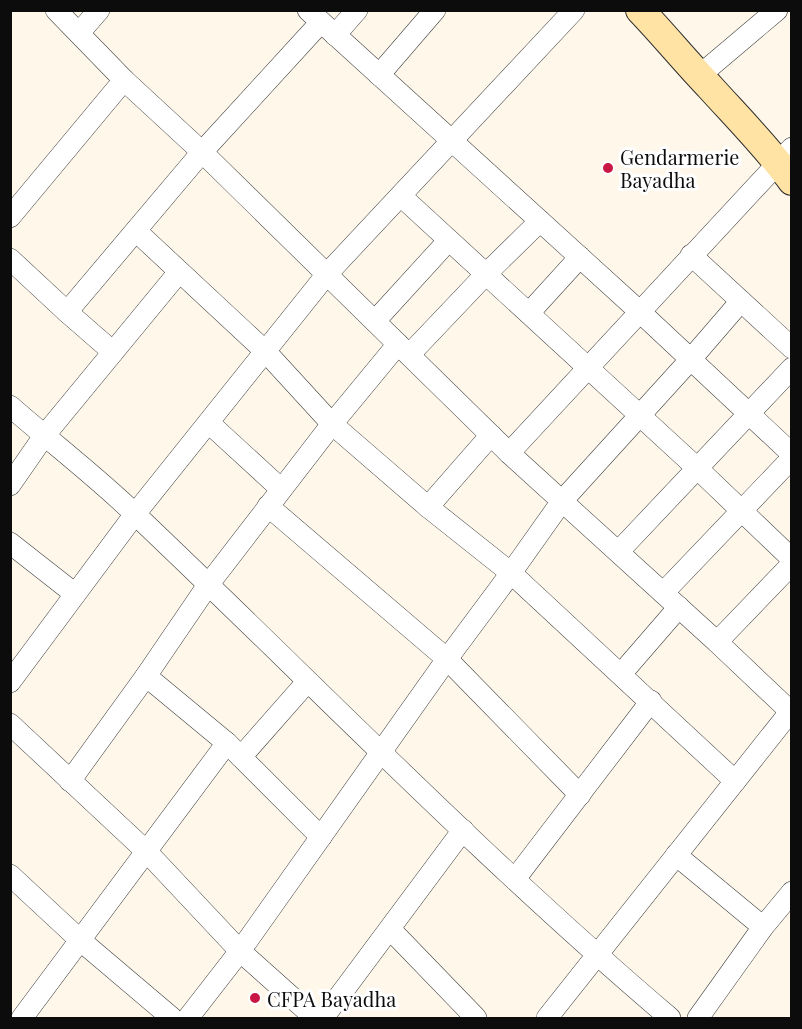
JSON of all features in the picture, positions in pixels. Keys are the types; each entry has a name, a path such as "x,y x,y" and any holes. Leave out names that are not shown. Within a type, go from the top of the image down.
{"street":[{"path":"56,10 124,80 202,152 509,453 619,551 791,712 547,1018"},
{"path":"79,33 99,10"},
{"path":"67,312 202,152 322,22 357,10"},
{"path":"378,75 435,10"},
{"path":"10,682 135,514 327,274 574,10"},
{"path":"509,453 691,255 787,163 699,76 640,10"},
{"path":"699,76 777,10"},
{"path":"322,22 639,310 792,456 741,510 671,600 621,674"},
{"path":"10,217 124,80"},
{"path":"401,196 697,468 792,559"},
{"path":"70,781 208,585 332,424 404,349 540,221"},
{"path":"136,231 266,352 332,424 428,507 511,573 735,781"},
{"path":"375,321 448,241"},
{"path":"691,255 792,348"},
{"path":"529,313 580,257"},
{"path":"10,259 113,352"},
{"path":"10,485 44,436 179,272"},
{"path":"188,1018 240,951 562,501 741,301"},
{"path":"619,551 792,368"},
{"path":"10,406 135,514 381,753 596,955 670,1018"},
{"path":"209,423 282,489"},
{"path":"428,507 491,435"},
{"path":"268,506 447,659 580,795"},
{"path":"10,543 75,594"},
{"path":"717,642 792,564"},
{"path":"146,676 234,750 321,837"},
{"path":"22,1018 147,852 234,750 307,682"},
{"path":"516,879 651,701"},
{"path":"10,724 147,852 240,951 315,1018"},
{"path":"323,1018 463,830"},
{"path":"676,855 763,927"},
{"path":"10,875 80,940 172,1018"},
{"path":"698,1018 763,927 792,892"},
{"path":"390,929 476,1018"}],"place":[{"name":"Gendarmerie Bayadha","path":"608,168"},
{"name":"CFPA Bayadha","path":"255,998"}]}
